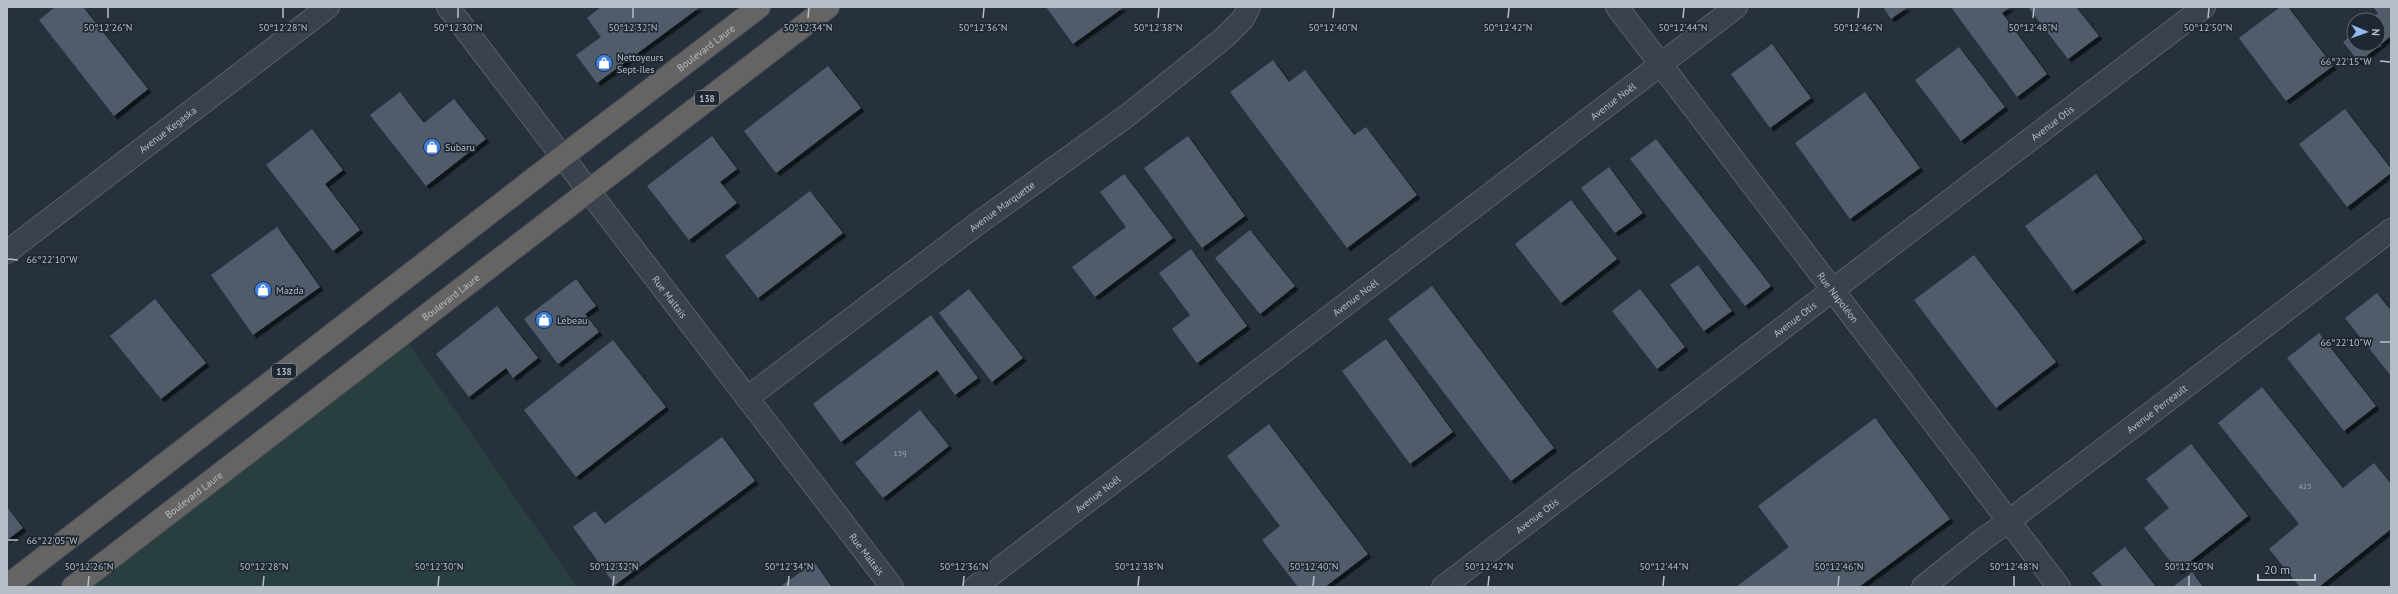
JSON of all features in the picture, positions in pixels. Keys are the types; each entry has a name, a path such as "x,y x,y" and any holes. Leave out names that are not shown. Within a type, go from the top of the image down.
{"highway":[{"name":"Boulevard Laure","path":"7,586 562,157 759,7"},
{"name":"Boulevard Laure","path":"72,587 587,190 828,7"}],"street":[{"name":"Avenue Kegaska","path":"7,252 328,7"},
{"name":"Rue Maltais","path":"448,7 892,587"},
{"name":"Avenue Marquette","path":"746,398 964,233 1128,114 1225,37 1243,19 1249,7"},
{"name":"Rue Napoléon","path":"1617,7 2059,587"},
{"name":"Avenue Noël","path":"975,587 1736,7"},
{"name":"Avenue Otis","path":"1443,587 1662,422 1832,289 2204,7"},
{"name":"Avenue Perreault","path":"1923,587 1982,540 2391,230"}],"green space":[{"path":"402,333 577,587 76,587"}],"building":[{"path":"55,7 83,7 148,89 114,116 39,20"},
{"path":"601,7 700,7 597,83 576,55 601,37 587,18"},
{"path":"1046,7 1124,7 1073,44"},
{"path":"1883,7 1908,7 1891,19"},
{"path":"1951,7 2011,7 2002,13 2047,74 2017,97"},
{"path":"2028,7 2076,7 2099,36 2068,59"},
{"path":"2280,7 2288,7 2333,66 2286,101 2239,38"},
{"path":"2373,7 2391,7 2391,36 2386,40 2386,12 2377,12"},
{"path":"1772,44 1811,98 1770,128 1731,74"},
{"path":"1959,47 2005,107 1961,141 1915,80"},
{"path":"2351,52 2371,52 2359,62"},
{"path":"1273,60 1289,82 1305,70 1354,135 1366,127 1417,195 1347,248 1230,92"},
{"path":"828,66 861,108 776,173 744,131"},
{"path":"400,92 424,123 454,99 486,139 426,186 370,115"},
{"path":"1865,92 1920,168 1850,219 1795,143"},
{"path":"2345,109 2391,169 2391,173 2347,207 2299,144"},
{"path":"312,129 343,170 325,184 360,230 333,251 266,165"},
{"path":"712,136 737,169 720,182 737,203 689,240 647,186"},
{"path":"1188,136 1245,216 1202,248 1144,168"},
{"path":"1656,139 1771,286 1745,306 1630,159"},
{"path":"1609,167 1643,213 1615,233 1581,188"},
{"path":"1124,174 1173,238 1095,297 1072,267 1126,227 1100,192"},
{"path":"2096,174 2143,239 2073,291 2025,226"},
{"path":"810,191 843,233 758,298 725,256"},
{"path":"1571,200 1617,259 1561,303 1515,244"},
{"path":"277,227 320,287 253,335 211,275"},
{"path":"1250,230 1295,286 1260,314 1215,258"},
{"path":"1191,249 1247,326 1197,363 1172,329 1190,315 1159,273"},
{"path":"1974,255 2056,362 1996,408 1914,300"},
{"path":"1698,265 1732,311 1704,331 1670,285"},
{"path":"576,279 596,306 585,314 599,332 558,364 524,319"},
{"path":"1432,286 1554,448 1511,481 1388,319"},
{"path":"969,289 1023,358 992,382 939,313"},
{"path":"1640,289 1685,347 1657,369 1612,311"},
{"path":"2377,293 2391,311 2391,376 2345,318"},
{"path":"155,299 206,363 161,399 110,336"},
{"path":"497,306 538,358 513,378 506,368 469,397 436,354"},
{"path":"931,315 978,378 955,395 937,370 841,442 813,404"},
{"path":"2319,333 2376,406 2344,431 2287,358"},
{"path":"1386,339 1453,432 1410,464 1342,371"},
{"path":"613,340 666,407 576,477 524,410"},
{"path":"2262,387 2343,488 2374,463 2391,484 2391,529 2319,587 2300,587 2269,549 2299,524 2218,423"},
{"path":"920,410 949,446 883,498 855,463"},
{"path":"1875,418 1950,519 1859,587 1736,587 1789,547 1758,506"},
{"path":"1269,424 1368,554 1325,587 1298,587 1262,540 1280,526 1227,456"},
{"path":"722,437 755,481 615,585 573,527 595,511 605,524"},
{"path":"2191,444 2248,516 2178,571 2144,528 2169,508 2146,479"},
{"path":"7,507 23,528 7,540"},
{"path":"2125,547 2156,587 2103,587 2092,573"},
{"path":"814,562 832,587 780,587"},
{"path":"2192,572 2203,587 2173,587"}],"place":[{"name":"Nettoyeurs Sept-îles","path":"604,63"},
{"name":"Subaru","path":"432,147"},
{"name":"Mazda","path":"263,290"},
{"name":"Lebeau","path":"544,320"}]}
